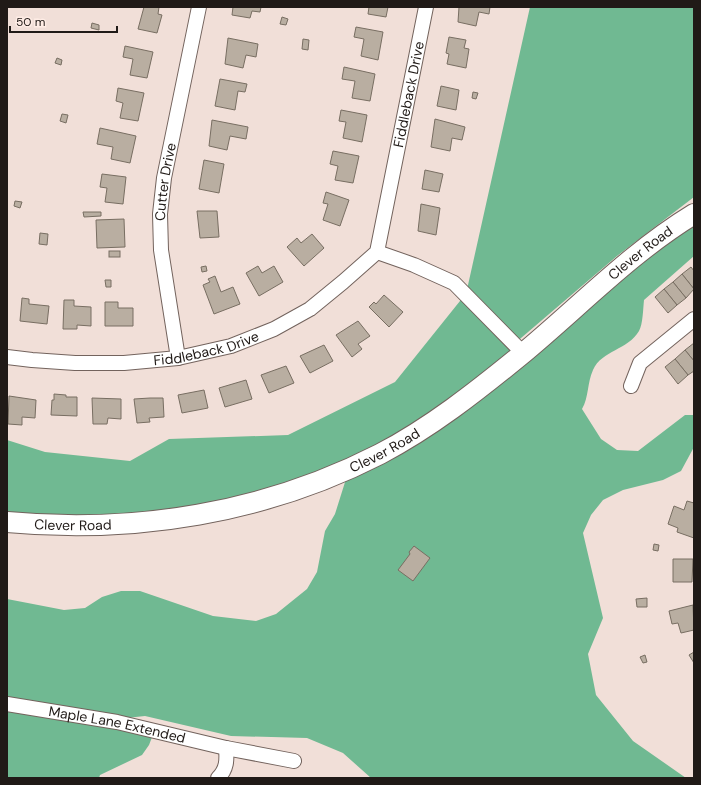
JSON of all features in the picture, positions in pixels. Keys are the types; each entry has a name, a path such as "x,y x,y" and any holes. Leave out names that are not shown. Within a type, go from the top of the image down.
{"street":[{"name":"Cutter Drive","path":"178,358 161,250 160,214 164,178 199,7"},
{"name":"Fiddleback Drive","path":"7,357 75,363 124,363 178,358 231,346 274,329 310,309 343,282 377,252 426,7"},
{"name":"Clever Road","path":"7,522 41,525 91,526 165,520 238,508 286,494 328,479 381,453 430,424 522,353 650,244 694,214"},
{"path":"377,252 414,265 454,283 522,353"},
{"path":"632,386 640,362 694,319"},
{"name":"Maple Lane Extended","path":"7,704 117,722 226,748 294,762"},
{"path":"218,778 223,773 227,761 226,748"}],"green space":[{"path":"530,7 694,7 694,197 617,256 514,344 466,294"},
{"path":"694,220 694,256 644,300 641,324 639,331 634,337 602,358 597,363 591,375 586,400 582,409 601,439 617,450 638,451 685,415 694,415 694,447 681,471 663,480 623,490 603,500 591,515 583,533 603,618 588,654 596,695 633,741 686,778 371,778 343,753 307,738 231,736 145,716 117,719 7,701 7,599 64,610 85,608 102,597 121,591 140,591 213,616 256,621 276,614 307,589 317,572 325,531 335,514 346,479"},
{"path":"464,296 521,353 475,389 327,478 165,519 7,521 7,440 45,452 130,461 169,439 288,435 395,382"},
{"path":"7,706 154,732 149,745 142,755 100,775 99,778 7,778"}],"building":[{"path":"144,7 159,7 158,14 162,15 157,33 138,29"},
{"path":"233,7 261,7 260,12 252,11 250,18 232,15"},
{"path":"369,7 388,7 386,17 368,14"},
{"path":"459,7 490,7 489,14 479,12 476,26 458,22"},
{"path":"282,17 288,19 286,25 280,24"},
{"path":"92,23 99,25 99,30 91,28"},
{"path":"356,27 383,32 378,60 361,56 364,39 354,37"},
{"path":"449,37 466,40 464,48 469,49 466,68 447,64 449,54 446,53"},
{"path":"228,38 258,44 256,57 246,55 243,68 225,64"},
{"path":"303,39 309,40 308,50 302,49"},
{"path":"125,46 153,52 147,78 130,75 133,59 123,57"},
{"path":"57,58 62,60 61,65 55,63"},
{"path":"344,67 375,74 370,101 352,98 355,81 342,79"},
{"path":"220,79 247,84 245,92 238,91 235,110 215,106"},
{"path":"441,86 459,90 456,110 437,106"},
{"path":"118,88 144,93 138,121 120,118 123,103 116,101"},
{"path":"473,92 478,93 476,99 472,98"},
{"path":"341,110 367,115 362,142 343,138 346,122 339,121"},
{"path":"62,114 68,115 66,123 60,121"},
{"path":"435,119 465,127 462,140 452,138 450,151 431,147"},
{"path":"212,120 248,127 246,139 230,136 227,150 209,146"},
{"path":"100,128 136,136 130,163 111,159 113,147 97,144"},
{"path":"333,151 359,156 353,183 335,180 338,166 330,164"},
{"path":"204,160 224,164 219,193 199,189"},
{"path":"425,170 443,174 439,192 422,189"},
{"path":"102,174 126,177 123,204 105,202 107,188 100,187"},
{"path":"326,192 349,200 340,226 323,220 328,204 323,203"},
{"path":"15,201 22,202 20,208 14,206"},
{"path":"421,204 440,208 436,235 418,231"},
{"path":"197,211 217,211 219,237 200,238"},
{"path":"83,212 101,212 101,216 84,217"},
{"path":"124,219 125,247 97,248 96,220"},
{"path":"40,233 48,234 47,245 39,244"},
{"path":"312,234 324,248 304,266 287,247 297,238 301,243"},
{"path":"109,251 120,251 120,257 109,257"},
{"path":"206,266 207,271 202,272 201,267"},
{"path":"258,266 262,273 274,266 283,282 259,296 246,273"},
{"path":"691,267 694,271 694,289 682,274"},
{"path":"682,274 694,289 686,298 673,282"},
{"path":"215,276 221,292 233,287 240,304 214,314 203,285 210,282 208,279"},
{"path":"105,280 111,280 111,287 106,287"},
{"path":"673,282 686,298 677,305 664,289"},
{"path":"664,289 677,305 668,313 655,297"},
{"path":"384,295 403,312 389,327 369,307 374,302 376,304"},
{"path":"22,298 29,299 29,304 49,306 47,324 20,321"},
{"path":"64,300 74,300 74,306 91,307 91,326 77,325 77,329 63,329"},
{"path":"105,302 118,302 118,308 133,308 133,326 105,326"},
{"path":"358,321 370,336 358,344 362,349 352,357 336,335"},
{"path":"694,343 694,361 685,350"},
{"path":"324,345 333,361 310,373 300,356"},
{"path":"685,350 694,361 694,371 688,375 675,359"},
{"path":"675,359 688,375 678,384 665,367"},
{"path":"286,366 294,383 269,393 261,375"},
{"path":"246,380 252,399 225,407 219,388"},
{"path":"204,390 208,408 182,413 178,395"},
{"path":"54,394 66,395 66,397 77,397 77,416 51,415"},
{"path":"9,396 36,400 35,418 22,417 22,425 8,424"},
{"path":"92,398 121,399 121,419 108,418 107,424 93,424"},
{"path":"163,398 164,417 149,418 150,422 137,423 134,399"},
{"path":"687,501 694,503 694,538 677,532 678,528 668,524 674,506 684,510"},
{"path":"654,544 659,545 658,551 653,550"},
{"path":"414,546 430,558 413,581 398,570"},
{"path":"673,559 693,559 692,582 673,582"},
{"path":"647,598 647,607 637,607 636,599"},
{"path":"693,605 694,630 681,633 678,623 672,624 669,611"},
{"path":"694,652 694,663 689,655"},
{"path":"645,655 647,662 643,663 640,657"}]}
